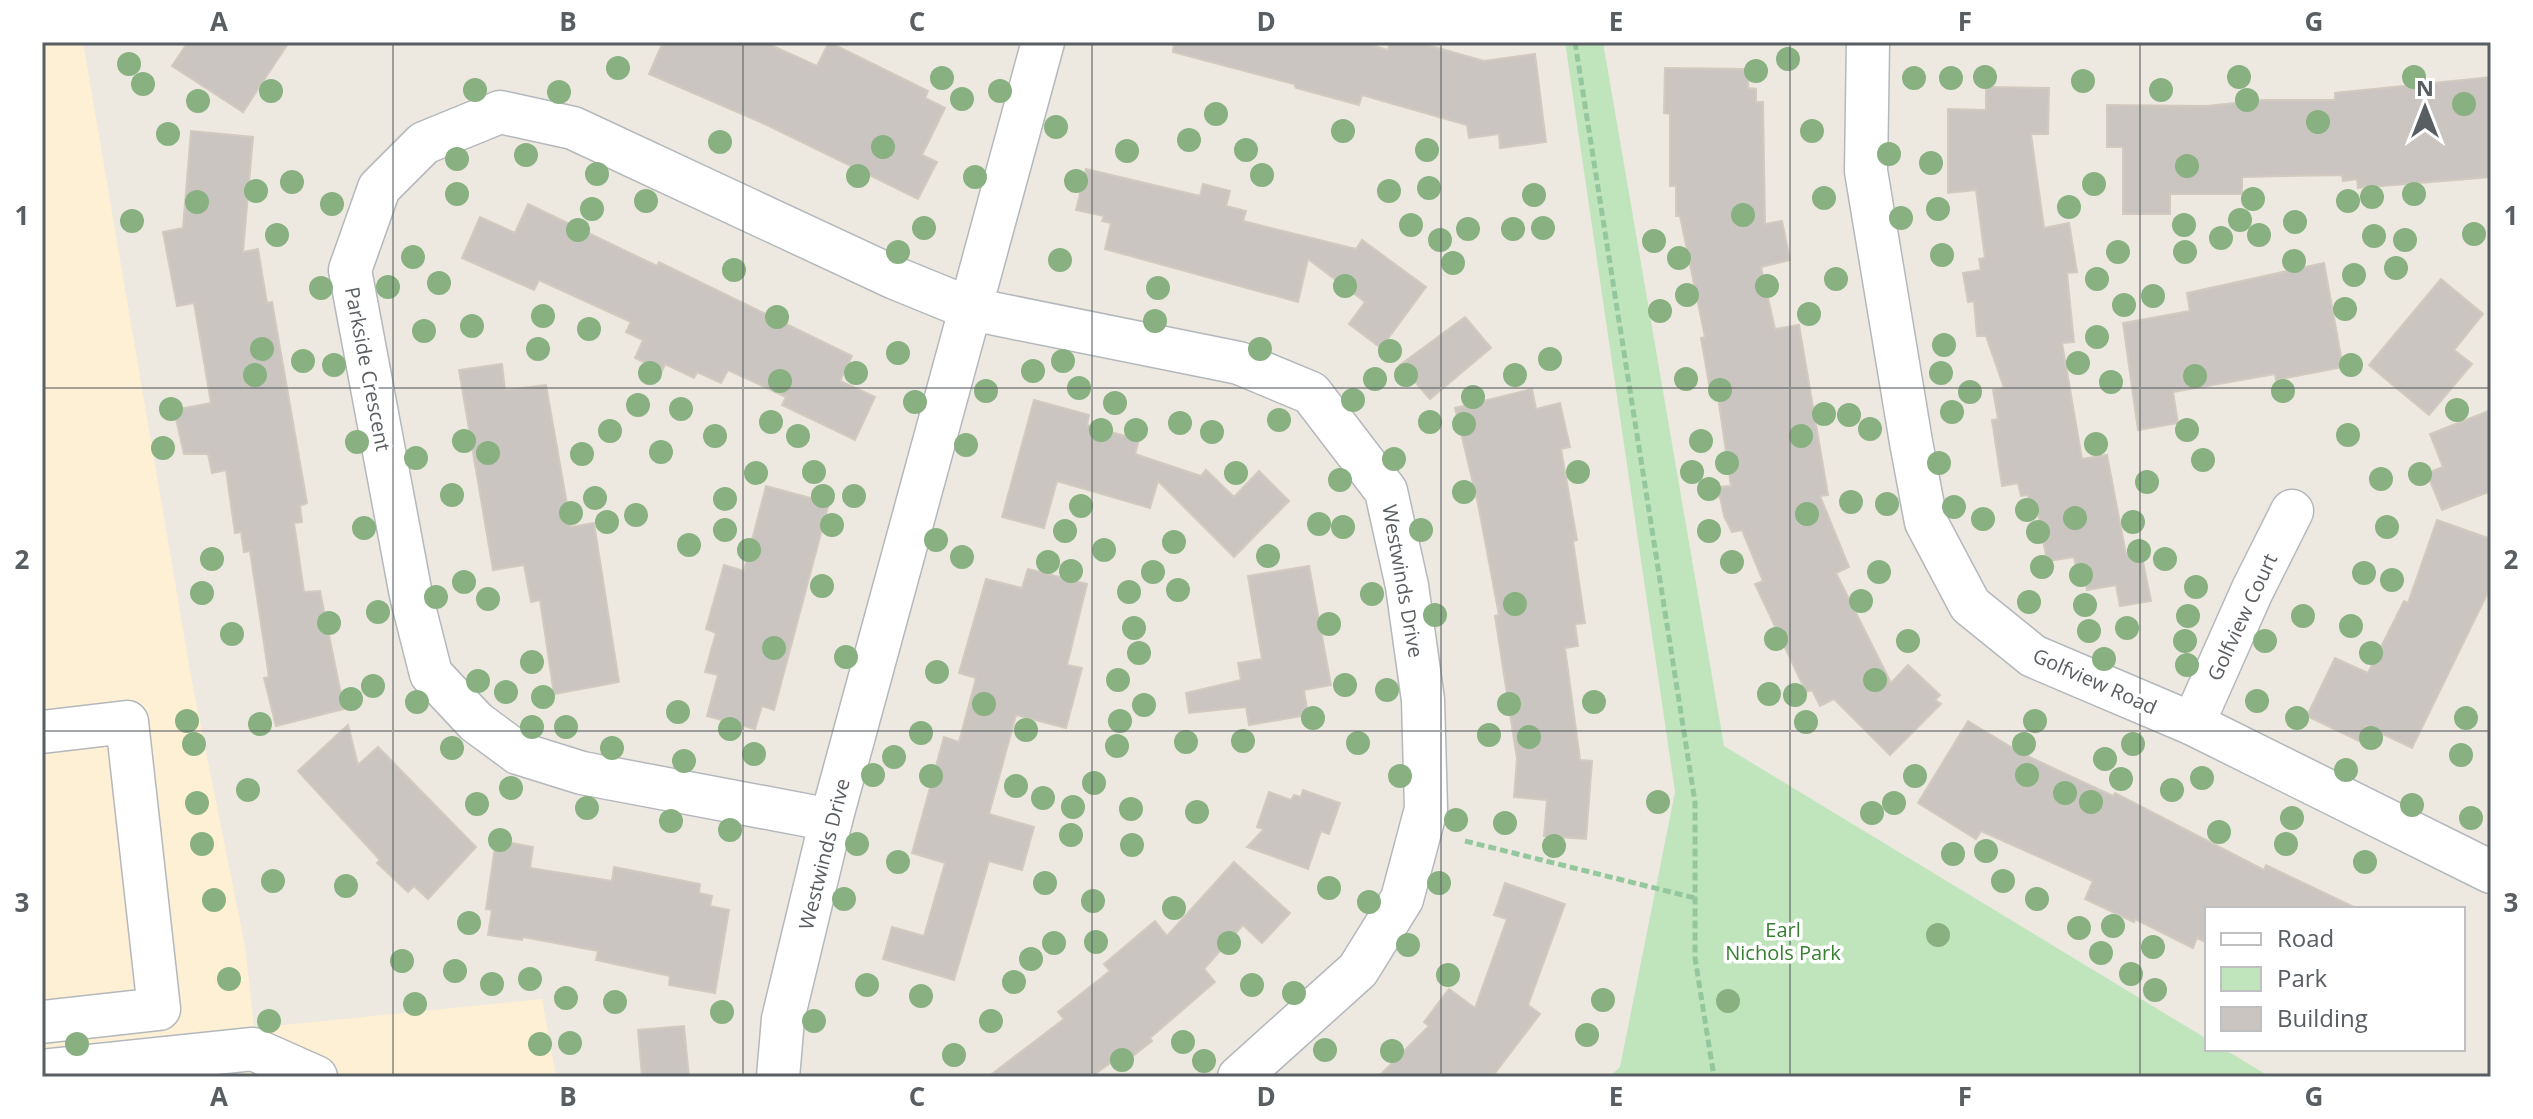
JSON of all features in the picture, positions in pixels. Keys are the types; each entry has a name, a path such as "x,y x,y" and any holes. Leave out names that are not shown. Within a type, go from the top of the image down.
{"street":[{"name":"Westwinds Drive","path":"778,1077 783,1019 831,820 1043,42"},
{"name":"Golfview Road","path":"1868,42 1866,171 1926,522 1970,605 2033,656 2193,724 2491,872"},
{"name":"Parkside Crescent","path":"831,820 582,773 518,753 476,722 431,674 411,595 350,270 379,188 424,143 500,112 573,128 895,278 971,309"},
{"name":"Westwinds Drive","path":"971,309 1239,363 1311,393 1386,491 1407,586 1423,700 1426,809 1402,899 1358,970 1239,1077"},
{"name":"Golfview Court","path":"2193,724 2252,591 2292,511"},
{"path":"42,732 127,722 159,1009 42,1022"},
{"path":"42,1071 253,1049 316,1077"}],"path":[{"path":"1575,42 1695,802 1695,958 1714,1077"},
{"path":"1465,841 1695,898"}],"shaded area":[{"path":"42,42 83,42 192,682 245,946 254,1028 542,999 556,1077 42,1077"}],"green space":[{"name":"Earl Nichols Park","path":"1565,42 1603,42 1724,746 2205,1038 2205,1051 2227,1051 2270,1077 1609,1077 1620,1067 1675,792"}],"building":[{"path":"188,42 289,42 243,112 172,66"},
{"path":"663,42 764,42 817,66 829,42 928,91 925,98 945,108 922,155 937,162 918,199 767,125 649,74"},
{"path":"1174,42 1359,42 1388,50 1390,42 1417,42 1484,61 1535,54 1546,142 1500,148 1499,134 1469,138 1467,125 1362,95 1359,105 1296,88 1294,84 1173,52"},
{"path":"1665,68 1749,69 1748,88 1756,89 1756,102 1763,102 1765,224 1782,221 1790,260 1761,267 1775,329 1799,325 1828,495 1820,496 1849,567 1836,573 1891,683 1908,665 1940,695 1935,700 1941,704 1890,755 1834,699 1820,706 1812,690 1806,692 1755,584 1763,581 1742,530 1732,532 1724,516 1718,487 1731,486 1716,383 1709,384 1701,338 1705,337 1680,216 1676,216 1676,186 1670,186 1670,114 1664,113"},
{"path":"2491,77 2491,177 2358,188 2357,179 2343,181 2342,175 2242,177 2242,194 2170,194 2170,214 2123,214 2123,147 2107,147 2107,105 2207,106 2262,100 2335,100 2335,93"},
{"path":"1986,87 2049,88 2048,134 2031,134 2044,228 2069,223 2077,272 2067,273 2074,342 2062,343 2082,459 2107,455 2126,554 2141,552 2151,601 2120,606 2116,585 2087,590 2083,565 2076,567 2074,557 2047,561 2038,513 2031,514 2028,495 2021,496 2018,483 2002,486 1992,420 1998,419 1993,390 2004,388 1986,336 1977,336 1974,301 1968,302 1963,273 1981,270 1979,259 1985,258 1976,190 1948,193 1948,109 1986,110"},
{"path":"191,131 253,137 243,252 258,249 267,303 272,302 307,503 300,506 302,522 294,523 304,592 320,591 344,709 276,726 264,678 269,677 250,551 244,552 241,532 235,533 226,470 212,473 208,454 184,454 174,410 211,403 194,303 177,306 163,232 183,228"},
{"path":"1086,169 1200,196 1203,184 1230,191 1226,206 1246,211 1243,221 1356,249 1362,240 1426,287 1381,348 1349,324 1365,302 1308,259 1298,302 1105,249 1111,223 1102,221 1104,216 1076,210"},
{"path":"528,204 657,266 659,262 852,356 840,381 875,397 855,440 782,405 786,397 728,370 721,383 697,372 694,378 665,364 662,371 635,358 643,340 626,332 631,322 539,280 534,290 462,258 480,217 515,233"},
{"path":"2324,263 2343,367 2276,380 2275,374 2173,392 2178,423 2138,430 2123,323 2190,311 2187,293"},
{"path":"2441,279 2483,314 2454,350 2472,364 2429,415 2369,365"},
{"path":"1465,317 1491,348 1430,399 1400,365"},
{"path":"502,364 505,390 546,385 571,527 594,523 619,682 554,694 540,600 531,602 524,565 493,570 459,370"},
{"path":"1532,389 1536,409 1560,403 1570,447 1561,449 1577,540 1573,541 1585,623 1575,624 1578,646 1565,648 1580,760 1592,761 1586,839 1544,836 1547,800 1514,797 1517,759 1495,616 1499,615 1478,504 1455,408"},
{"path":"1034,400 1089,415 1087,425 1139,440 1135,454 1201,476 1206,470 1234,497 1259,471 1289,501 1234,557 1158,481 1150,508 1057,481 1044,528 1002,517"},
{"path":"2491,410 2491,491 2442,510 2427,473 2443,467 2430,434"},
{"path":"766,486 829,503 774,710 762,706 755,729 707,716 718,675 705,672 716,633 706,629 724,565 744,571"},
{"path":"2437,520 2491,539 2491,586 2412,748 2366,726 2359,741 2307,716 2335,658 2368,673 2404,601 2408,603"},
{"path":"1309,566 1331,685 1304,690 1308,715 1249,725 1246,707 1189,713 1186,693 1241,680 1238,663 1262,659 1248,576"},
{"path":"1028,569 1087,584 1067,665 1082,668 1066,728 1016,715 989,814 1034,827 1022,870 989,861 954,980 883,959 892,927 924,936 945,863 912,853 944,737 959,742 976,678 959,673 986,579 1022,588"},
{"path":"1968,721 2021,753 2113,796 2115,793 2264,870 2266,865 2354,907 2205,907 2205,942 2197,938 2193,948 2135,919 2134,922 2085,899 2093,881 1981,831 1976,839 1918,803"},
{"path":"348,725 358,765 378,747 476,847 428,899 414,886 408,892 377,863 380,860 298,771"},
{"path":"1303,790 1340,803 1329,834 1321,831 1308,869 1247,847 1264,829 1257,827 1269,792 1291,800 1294,795 1301,797"},
{"path":"496,840 533,847 530,868 612,881 614,867 700,884 699,893 712,896 710,906 729,910 715,993 669,985 670,976 596,960 598,951 523,937 522,940 488,935 492,910 486,909"},
{"path":"1234,862 1290,913 1262,943 1243,925 1204,969 1215,982 1150,1038 1152,1041 1125,1062 1120,1056 1091,1077 988,1077 1064,1019 1058,1012 1110,971 1104,964 1155,921 1167,936"},
{"path":"1505,883 1565,904 1528,1005 1540,1014 1492,1077 1378,1077 1429,1026 1424,1022 1449,989 1475,1008 1507,919 1494,915"},
{"path":"684,1026 689,1077 642,1077 638,1030"}]}
